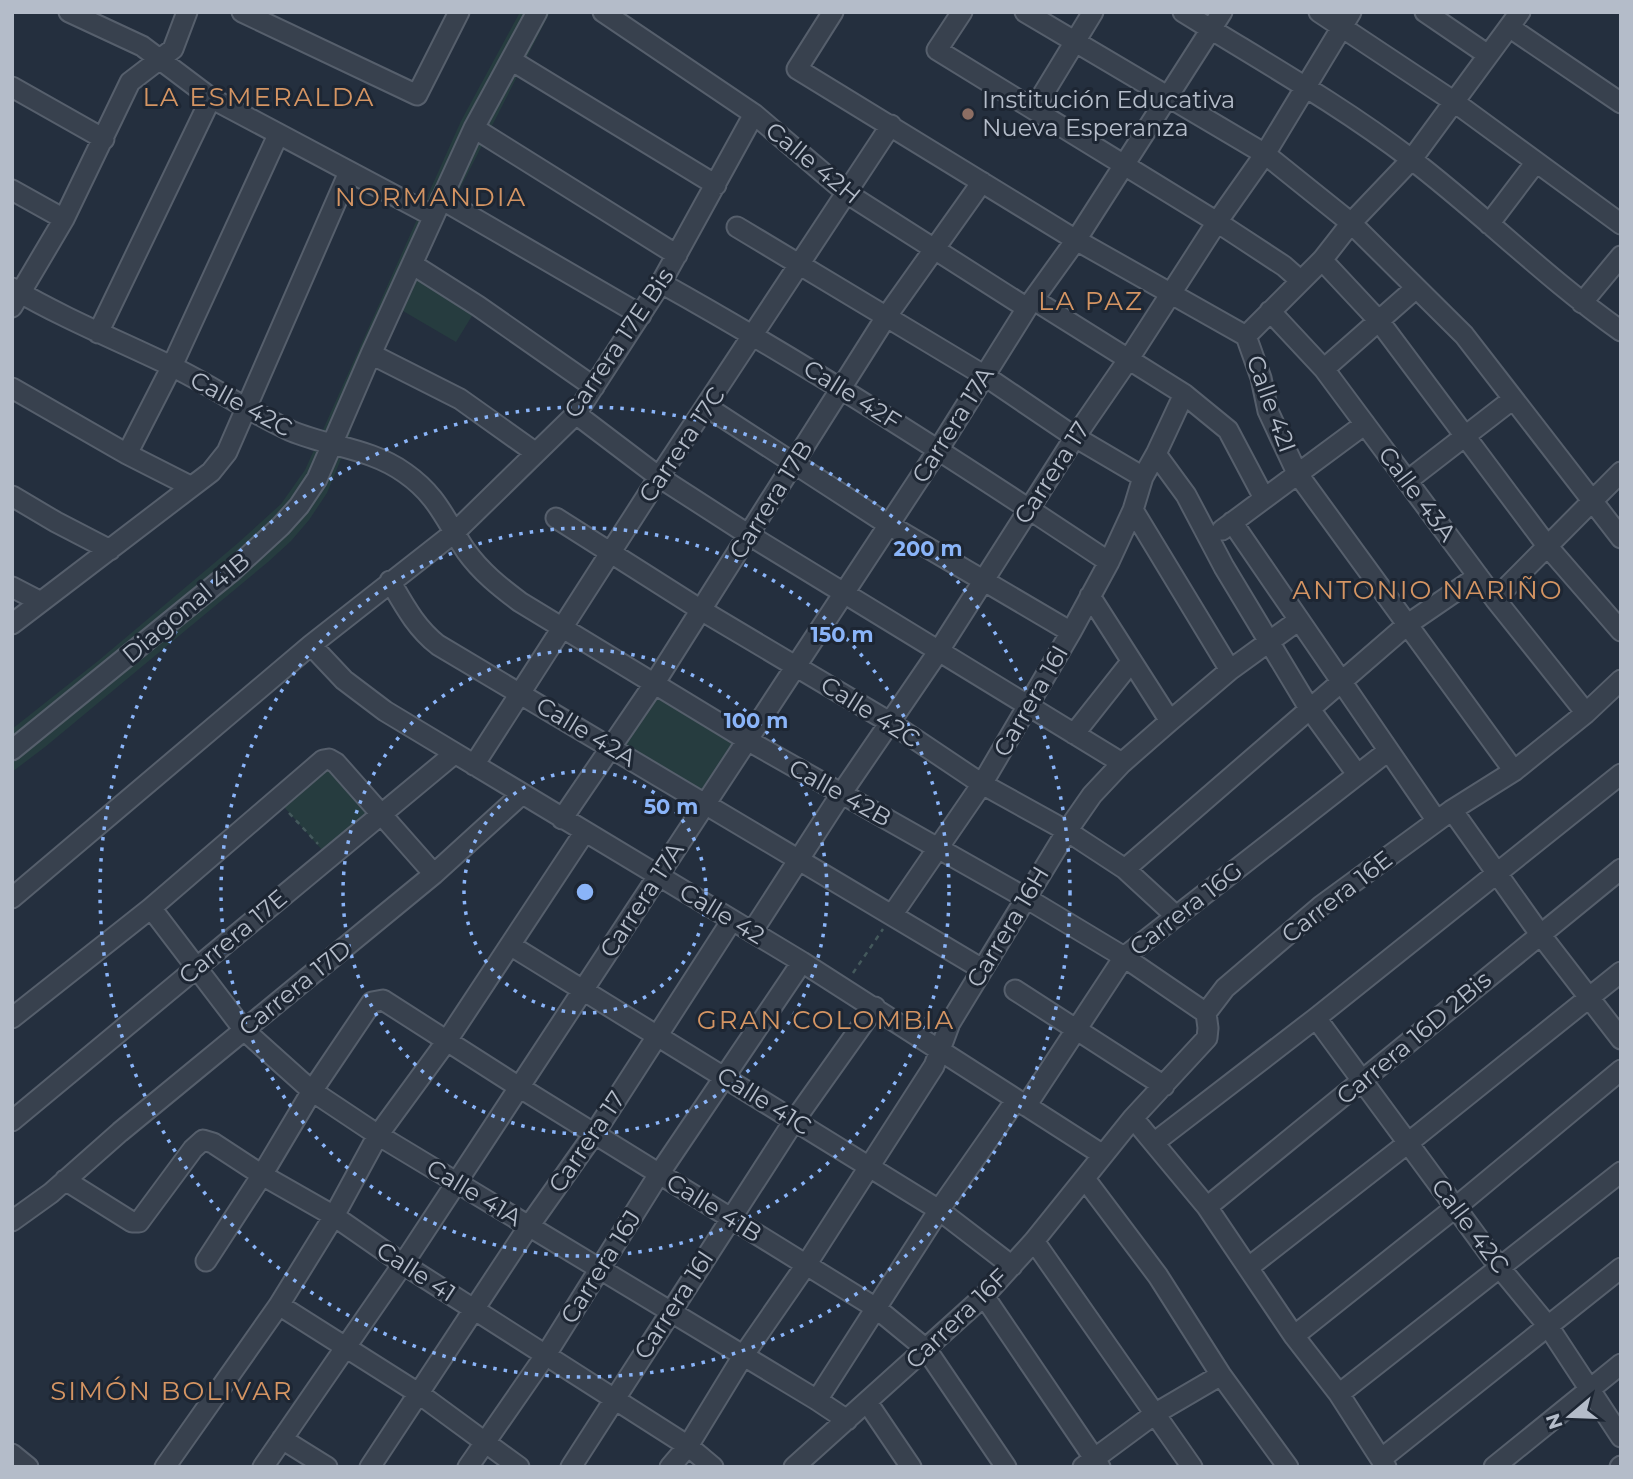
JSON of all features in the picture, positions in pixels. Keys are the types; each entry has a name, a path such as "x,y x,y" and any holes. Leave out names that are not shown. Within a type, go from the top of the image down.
{"street":[{"path":"69,12 142,46 211,98 278,135 349,172 437,207 641,315"},
{"path":"15,296 64,219 130,82 173,49 187,12"},
{"path":"242,12 417,95 455,14"},
{"name":"Diagonal 41B","path":"12,750 232,571 281,526 317,479 474,128 537,12"},
{"name":"Calle 42H","path":"603,12 754,114 848,194 933,250 1184,394 1228,430 1264,498"},
{"name":"Calle 42I","path":"833,12 797,69 1076,240 1246,336 1261,378 1268,411 1297,473 1514,771"},
{"path":"962,12 937,50 1217,222 1284,266 1301,281"},
{"path":"1025,12 1265,154 1351,223 1464,335 1621,538"},
{"path":"1034,109 1093,12"},
{"path":"1183,12 1305,86 1412,159 1581,303 1621,331"},
{"name":"Carrera 17A","path":"263,1467 403,1264 938,450 1030,304 1076,240 1222,12"},
{"path":"1319,12 1347,19 1453,101 1621,224"},
{"path":"1424,12 1488,55"},
{"name":"Carrera 17","path":"752,932 841,794 938,652 1075,437 1265,154 1347,19"},
{"path":"1246,336 1322,260 1351,223 1412,159 1515,20 1621,103"},
{"path":"511,60 716,185"},
{"path":"12,87 104,139"},
{"path":"98,333 211,98"},
{"name":"Carrera 17E Bis","path":"12,898 311,645 455,532 576,414 661,283 754,114"},
{"name":"Carrera 17C","path":"474,765 659,477 891,125"},
{"path":"474,128 677,255"},
{"path":"127,454 172,366 278,135"},
{"path":"1489,225 1536,162"},
{"path":"12,624 211,472 227,452 349,172"},
{"name":"Carrera 17B","path":"562,819 654,684 886,317 982,182"},
{"path":"12,190 64,219"},
{"path":"737,227 985,376 1075,437 1143,477"},
{"path":"1581,303 1621,256"},
{"path":"1322,260 1379,321 1548,547 1621,631"},
{"path":"412,264 478,306 594,387"},
{"name":"Calle 42F","path":"661,283 842,388 1109,562"},
{"path":"1324,369 1416,288"},
{"name":"Calle 42C","path":"15,296 172,366 245,409 309,439 375,455 404,472 438,503 455,532"},
{"name":"Calle 43A","path":"1270,311 1324,369 1495,599 1586,713"},
{"path":"371,354 460,399 537,453"},
{"path":"12,388 127,454 190,486"},
{"name":"Carrera 16I","path":"892,915 982,784 1071,632 1109,562 1133,510 1143,477 1184,394"},
{"path":"1407,481 1513,399"},
{"path":"707,407 889,525 1071,632"},
{"path":"576,414 659,477 749,535 1122,764"},
{"path":"1210,539 1365,424"},
{"path":"1156,454 1186,495 1268,642 1309,708 1357,774"},
{"path":"1495,599 1621,472"},
{"path":"12,496 110,550"},
{"path":"1133,510 1230,670"},
{"name":"Calle 42C","path":"556,518 701,610 891,723 982,784 1067,831 1125,869 1175,916"},
{"path":"1231,522 1388,751 1499,872 1541,934 1621,1039"},
{"name":"Calle 42B","path":"455,532 466,551 497,585 564,628 747,740 1026,898 1124,957 1206,1013"},
{"path":"1125,869 1408,624 1478,576"},
{"name":"Calle 42A","path":"390,581 424,635 982,969"},
{"path":"12,587 40,601"},
{"path":"1090,596 1170,721"},
{"name":"Carrera 16H","path":"670,1467 688,1446 743,1356 806,1265 934,1066 950,1023 1067,831 1092,795 1122,764 1230,670 1299,620"},
{"name":"Calle 42","path":"311,645 344,680 385,711 843,987 1103,1155"},
{"path":"1074,734 1131,662"},
{"name":"Carrera 16E","path":"1103,1155 1133,1118 1207,1038 1206,1013 1225,988 1321,906 1445,815 1514,771 1586,713 1621,680"},
{"name":"Carrera 16G","path":"817,1400 939,1210 1021,1103 1124,957 1388,751"},
{"name":"Carrera 17E","path":"12,1121 454,754"},
{"path":"12,1018 151,908 323,760 329,759 336,763 435,874"},
{"path":"1155,1142 1316,1018 1621,774"},
{"name":"Carrera 17D","path":"12,1220 65,1180 435,874 522,794"},
{"path":"165,1467 279,1305 334,1216 378,1135 446,1042 584,833"},
{"name":"Carrera 16D 2Bis","path":"1207,1207 1621,869"},
{"name":"Calle 41A","path":"151,908 244,1030 312,1091 378,1135 847,1420"},
{"name":"Carrera 17","path":"370,1467 473,1309 594,1134 732,920"},
{"name":"Calle 41C","path":"510,945 869,1165 939,1210 1012,1266"},
{"name":"Carrera 16J","path":"468,1467 547,1353 659,1174 802,962"},
{"path":"1249,1267 1621,972"},
{"path":"1015,990 1164,1086"},
{"name":"Calle 41B","path":"312,1091 372,1002 383,1000 446,1042 877,1308 926,1349 1006,1467"},
{"name":"Carrera 16I","path":"570,1467 794,1121 875,1007"},
{"name":"Calle 42C","path":"1316,1018 1500,1268 1548,1326 1621,1437"},
{"path":"1294,1336 1456,1207 1621,1070"},
{"path":"206,1261 312,1091"},
{"path":"1133,1118 1207,1207 1294,1336 1339,1394 1384,1463 1621,1268"},
{"name":"Calle 41","path":"65,1180 132,1222 139,1222 194,1149 203,1140 213,1143 334,1216 403,1264 547,1353 688,1446 713,1467"},
{"name":"Carrera 16F","path":"806,1463 847,1420 984,1296 1034,1241 1103,1155"},
{"path":"1339,1394 1621,1172"},
{"path":"1085,1179 1158,1276 1221,1375 1288,1467"},
{"path":"1034,1241 1192,1467"},
{"path":"984,1296 1092,1464 1156,1413 1221,1375"},
{"path":"279,1305 418,1393 519,1467"},
{"path":"1494,1467 1621,1364"},
{"path":"867,1402 911,1467"},
{"path":"282,1439 327,1467"}],"path":[{"path":"278,800 330,858"},
{"path":"843,987 892,915"}],"green space":[{"path":"520,12 550,12 421,269 478,306 456,342 403,311 353,419 348,442 327,493 309,520 268,562 12,772 12,729 98,661 238,543 281,504 305,470 461,121"},
{"path":"654,684 747,740 705,804 612,748"},
{"path":"323,760 383,814 329,858 278,800"}],"place":[{"name":"Institución Educativa Nueva Esperanza","path":"968,114"}],"district":[{"name":"LA ESMERALDA","path":"259,97"},
{"name":"NORMANDIA","path":"431,197"},
{"name":"LA PAZ","path":"1091,301"},
{"name":"ANTONIO NARIÑO","path":"1428,590"},
{"name":"GRAN COLOMBIA","path":"826,1020"},
{"name":"SIMÓN BOLIVAR","path":"172,1391"}]}
